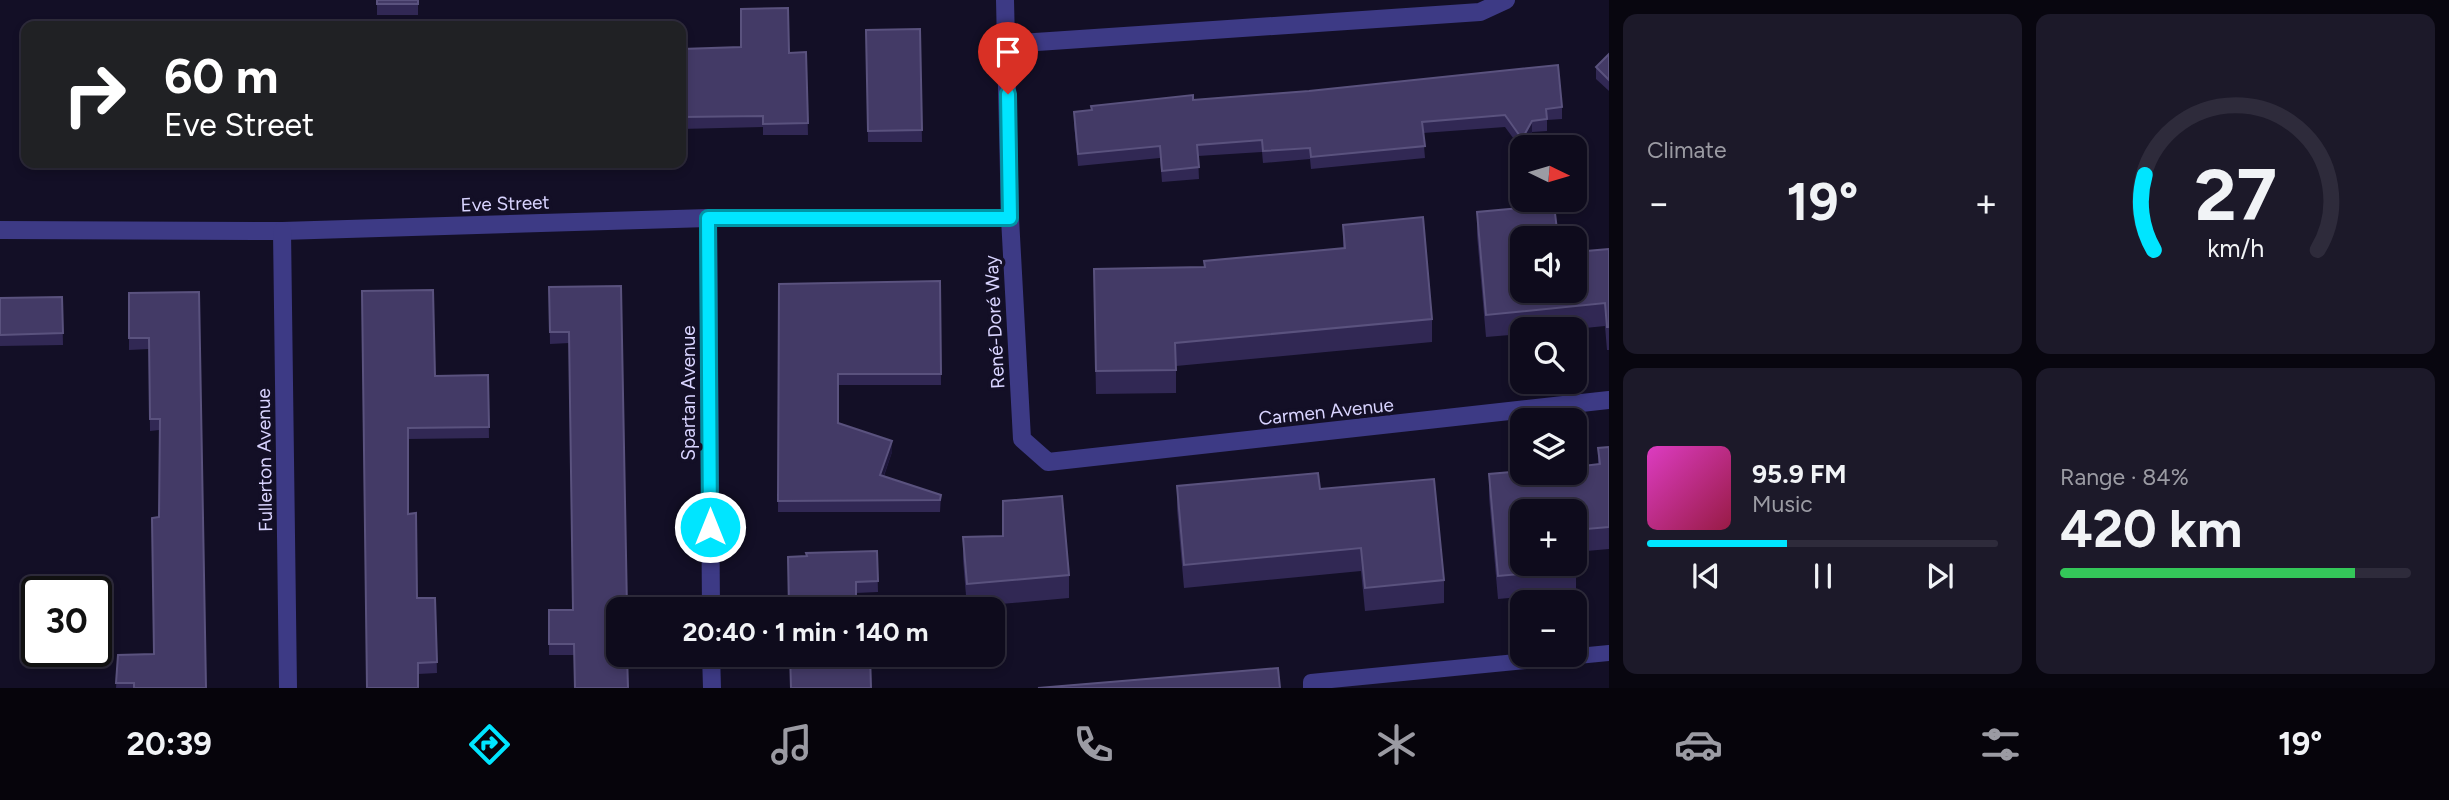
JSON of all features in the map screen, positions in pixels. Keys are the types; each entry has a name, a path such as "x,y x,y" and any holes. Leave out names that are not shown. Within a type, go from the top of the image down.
{"street":[{"name":"René-Doré Way","path":"1005,0 1010,218 1022,439 1048,462"},
{"path":"1007,44 1479,12 1506,0"},
{"name":"Eve Street","path":"0,230 282,231 708,218 1010,218"},
{"name":"Spartan Avenue","path":"708,218 711,597"},
{"name":"Fullerton Avenue","path":"282,231 288,688"},
{"name":"Carmen Avenue","path":"1048,462 1609,400"},
{"path":"711,667 712,688"}],"lane":[{"path":"1311,688 1311,682 1609,653"}],"building":[{"path":"377,0 418,0 418,4 377,4"},
{"path":"788,8 789,53 806,52 808,123 763,124 763,116 686,117 686,49 741,47 741,9"},
{"path":"920,29 922,130 868,131 866,30"},
{"path":"1609,54 1609,80 1596,67"},
{"path":"1558,65 1562,107 1546,109 1547,119 1532,121 1524,135 1519,135 1505,115 1422,122 1425,146 1311,157 1310,148 1263,151 1262,140 1197,145 1199,167 1162,171 1160,146 1078,154 1074,112 1092,110 1091,106 1193,95 1193,100 1309,91"},
{"path":"1510,209 1510,212 1555,212 1557,226 1510,226 1510,303 1587,303 1587,251 1609,249 1609,327 1605,303 1486,315 1477,212"},
{"path":"1423,217 1432,319 1175,343 1176,370 1096,371 1094,269 1205,267 1204,261 1345,248 1343,225"},
{"path":"940,281 941,374 838,374 838,423 892,441 880,475 941,495 940,500 778,501 779,284"},
{"path":"621,286 627,597 606,597 606,667 627,667 628,688 575,688 574,644 549,644 549,610 573,610 569,332 550,332 549,287"},
{"path":"433,290 435,376 488,375 489,427 408,428 408,514 416,513 417,598 435,598 437,662 418,663 418,688 367,688 362,291"},
{"path":"199,292 206,688 134,688 134,683 116,683 118,655 154,654 152,518 159,517 160,419 150,419 149,338 129,338 129,293"},
{"path":"62,297 63,333 0,335 0,298"},
{"path":"1609,447 1609,527 1587,529 1587,499 1510,499 1510,575 1498,576 1489,474 1510,472 1510,485 1587,485 1587,466 1600,464 1598,448"},
{"path":"1318,473 1320,489 1434,479 1444,580 1365,588 1361,548 1184,565 1177,486"},
{"path":"1062,496 1069,575 967,584 963,537 1003,536 1003,501"},
{"path":"877,551 878,581 856,582 856,597 789,597 788,557 807,556 806,553"},
{"path":"790,667 870,667 871,688 791,688"},
{"path":"1278,668 1280,688 1038,688"}],"route":[{"path":"710,527 708,218 1010,218 1008,94"}]}
